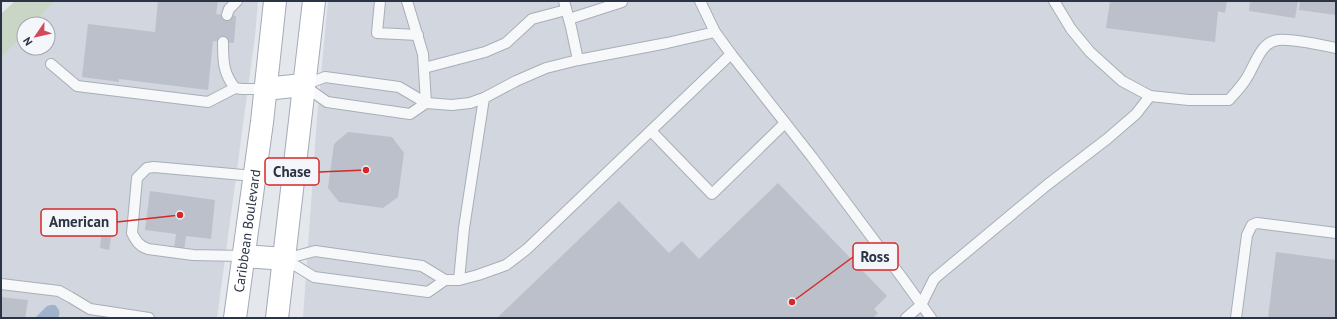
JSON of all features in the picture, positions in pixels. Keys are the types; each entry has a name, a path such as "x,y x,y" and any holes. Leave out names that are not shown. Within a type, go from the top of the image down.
{"main road":[{"name":"Caribbean Boulevard","path":"235,318 275,1"},
{"path":"278,318 303,85 314,1"},
{"path":"265,89 303,85"},
{"path":"243,256 285,259"}],"lane":[{"path":"227,15 229,9 237,1"},
{"path":"380,1 376,33 418,35"},
{"path":"407,1 423,54 426,103"},
{"path":"424,68 492,49 506,43 532,18 566,10 622,2 621,1"},
{"path":"700,1 715,32 731,54 812,156 931,318"},
{"path":"1054,1 1071,29 1095,57 1122,81 1150,96 1189,100 1229,100 1248,77 1260,53 1273,41 1284,40 1336,48"},
{"path":"566,10 578,60"},
{"path":"303,85 325,77 399,87 426,103 452,105 470,103 484,98 546,68 715,32"},
{"path":"223,42 223,58 226,75 235,88 242,90 265,89"},
{"path":"285,259 315,251 422,266 445,280 459,280 506,265 517,257 731,54"},
{"path":"51,64 77,86 208,102 235,88"},
{"path":"303,85 327,102 410,114 426,103"},
{"path":"906,318 920,305 934,279 1047,185 1107,139 1136,114 1150,96"},
{"path":"459,280 465,221 484,98"},
{"path":"651,131 712,194 785,123"},
{"path":"243,256 193,255 148,249 141,246 135,240 132,233 137,178 147,168 154,167 254,176"},
{"path":"1236,318 1247,235 1252,225 1257,223 1336,233"},
{"path":"285,259 314,277 428,292 445,280"},
{"path":"1,284 59,291 90,309 149,318"}],"shaded area":[{"path":"55,1 258,1 255,36 217,318 1,318 1,58 16,42 16,56 56,56 56,16 41,16"},
{"path":"328,1 1336,1 1336,318 303,318 317,118"}],"green space":[{"path":"15,1 55,1 41,16 16,16 16,42 1,58 1,14"}],"water":[{"path":"55,305 58,310 58,318 35,318 47,306"}],"building":[{"path":"158,1 218,1 216,14 236,16 234,43 213,41 208,90 119,79 119,82 82,77 88,24 155,32"},
{"path":"1110,1 1227,1 1225,13 1218,11 1215,42 1106,28"},
{"path":"1250,1 1298,1 1295,18 1249,11"},
{"path":"1300,1 1336,1 1336,15 1299,10"},
{"path":"348,132 392,137 404,153 398,197 383,208 339,202 328,188 334,144"},
{"path":"778,183 887,296 874,309 878,313 873,318 497,318 619,201 669,253 682,241 699,259"},
{"path":"150,191 215,200 211,239 186,236 184,250 174,249 176,234 145,230"},
{"path":"102,230 112,231 109,250 100,248"},
{"path":"1276,252 1336,260 1336,318 1268,318"},
{"path":"1,297 28,300 25,318 1,318"}],"place":[{"name":"Chase","path":"366,170"},
{"name":"American","path":"180,215"},
{"name":"Ross","path":"792,302"}]}
